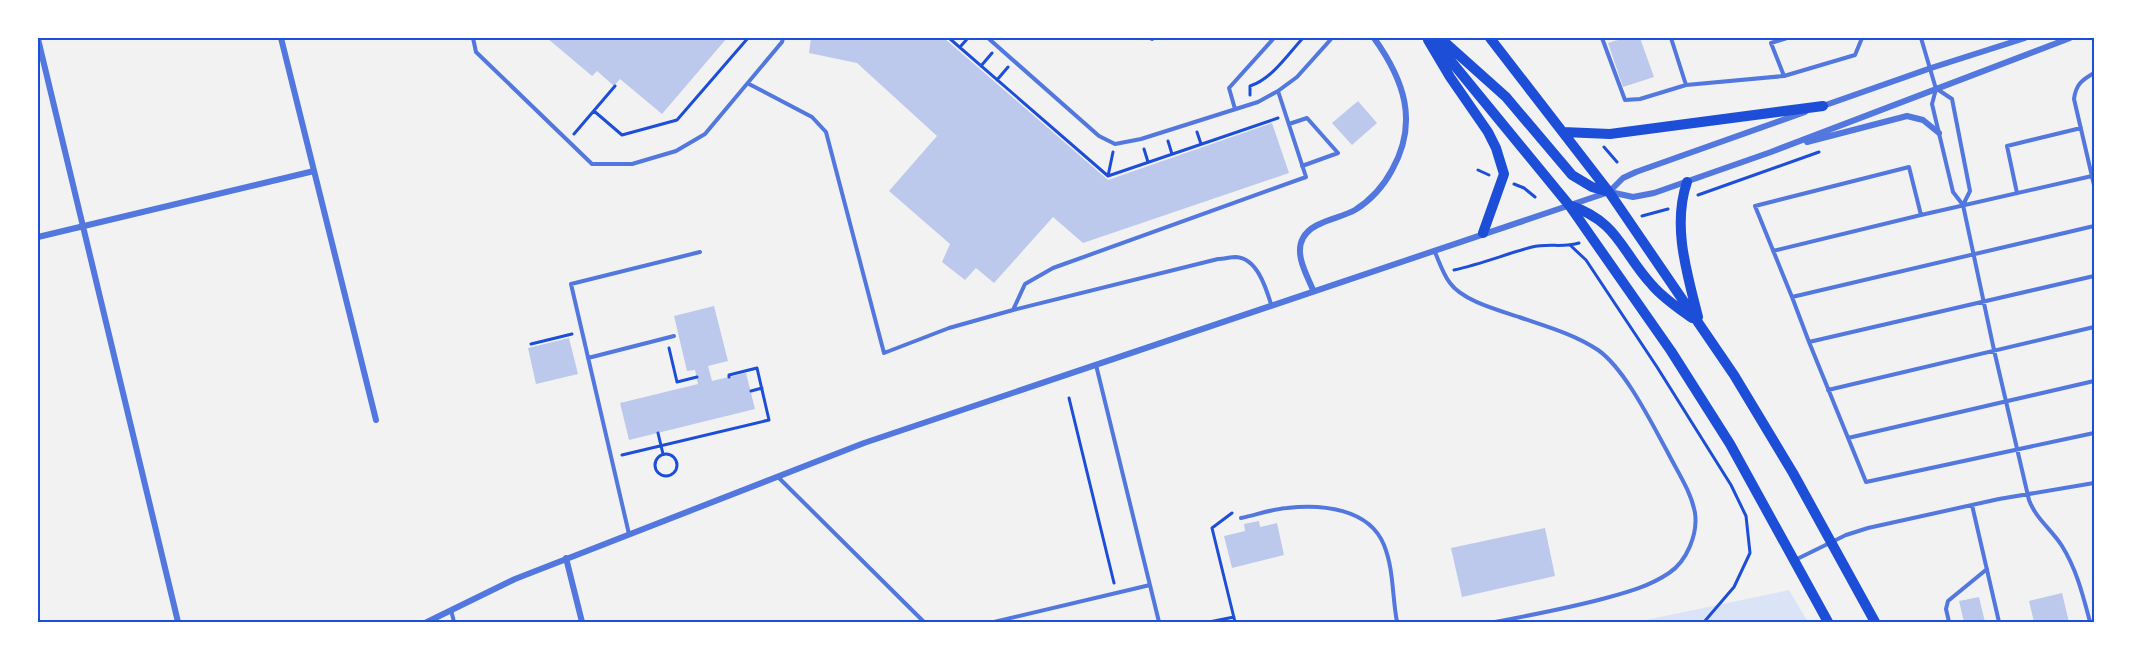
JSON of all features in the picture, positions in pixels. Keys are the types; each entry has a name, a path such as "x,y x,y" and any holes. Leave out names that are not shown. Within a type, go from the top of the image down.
{"main road":[{"path":"1426,38 1488,132 1504,174 1504,180 1483,233"},
{"path":"1432,38 1569,204 1671,351 1730,444 1828,622"},
{"path":"1440,38 1506,97 1572,175 1592,187 1609,192"},
{"path":"1490,38 1609,192 1734,375 1786,460 1875,622"},
{"path":"1563,132 1610,134 1823,106"},
{"path":"1687,182 1679,214 1681,240 1699,324"},
{"path":"1569,204 1596,216 1611,229 1651,284 1674,306 1699,324"}],"street":[{"path":"281,38 376,420"},
{"path":"1313,290 1302,264 1300,252 1300,245 1305,235 1310,228 1345,215 1373,197 1386,182 1404,144 1407,126 1404,92 1395,71 1374,38"},
{"path":"427,622 515,579 566,558 864,443 1271,304 1546,214 1569,204 1609,192 1623,178 1636,172 1931,68 2025,38"},
{"path":"1609,192 1633,197 1687,182 1772,152 2070,38"},
{"path":"38,39 178,622"},
{"path":"1772,152 1907,116 1923,120 1939,133"},
{"path":"38,237 314,171"},
{"path":"566,558 582,622"}],"lane":[{"path":"473,38 476,52 592,164 632,164 676,151 705,134 749,84 783,38"},
{"path":"988,38 1099,136 1114,144 1141,139 1251,105 1297,78 1332,38"},
{"path":"1235,110 1229,88 1274,38"},
{"path":"1602,38 1624,100 1640,99 1686,85 1784,76 1855,55 1862,38"},
{"path":"1671,38 1686,85"},
{"path":"1784,76 1770,40 1787,38"},
{"path":"1921,38 1936,88 1932,104 1953,192 1963,205 2028,494 2036,514 2059,542 2073,567 2082,589 2090,622"},
{"path":"2094,73 2075,88 2074,99 2094,185"},
{"path":"749,84 812,117 826,132 884,353 950,328 1013,310 1238,257 1248,262 1258,273 1271,304"},
{"path":"1936,88 1952,99 1970,191 1963,205"},
{"path":"1013,310 1025,284 1053,267 1306,177 1278,91"},
{"path":"1289,124 1307,118 1338,153 1302,166"},
{"path":"2017,193 2007,146 2081,128"},
{"path":"1921,215 1909,168 1755,206 1866,482 2094,433"},
{"path":"1773,251 2092,176"},
{"path":"1792,297 2094,226"},
{"path":"1434,250 1450,283 1458,291 1485,305 1567,334 1598,351 1615,367 1655,429 1689,492 1695,514 1694,532 1683,559 1671,572 1655,581 1638,589 1577,605 1495,622"},
{"path":"629,534 571,284 700,252"},
{"path":"1809,342 2094,276"},
{"path":"1828,390 2094,327"},
{"path":"588,358 674,336"},
{"path":"1096,364 1159,622"},
{"path":"1848,438 2094,381"},
{"path":"778,477 924,622"},
{"path":"1795,560 1868,528 1972,505 2094,483"},
{"path":"1972,505 1999,622"},
{"path":"1241,518 1286,508 1308,507 1336,509 1351,513 1366,522 1379,532 1385,546 1390,564 1397,622"},
{"path":"1949,622 1946,609 1948,601 1987,569"},
{"path":"994,622 1150,585"},
{"path":"452,610 454,622"}],"path":[{"path":"594,111 622,135 677,120 748,38"},
{"path":"949,38 1107,176"},
{"path":"960,47 968,38"},
{"path":"1258,125 1251,105 1250,86 1265,78 1303,38"},
{"path":"981,66 998,46"},
{"path":"997,80 1014,60"},
{"path":"568,141 615,86"},
{"path":"1107,176 1286,115"},
{"path":"1107,176 1114,144"},
{"path":"1601,144 1617,162"},
{"path":"1606,158 1611,156"},
{"path":"1478,170 1489,175"},
{"path":"1510,183 1535,197"},
{"path":"1529,192 1536,189"},
{"path":"1647,204 1654,213"},
{"path":"1570,245 1586,260 1657,367 1731,484 1746,516 1750,553 1734,587 1704,622"},
{"path":"531,344 582,331"},
{"path":"667,338 677,382 697,377"},
{"path":"611,458 770,420 757,368 729,375 729,377"},
{"path":"751,391 762,388"},
{"path":"1069,398 1117,593"},
{"path":"658,433 663,454"},
{"path":"663,454 673,456 677,462 676,469 669,476 658,473 654,465 657,458 663,454"},
{"path":"1235,622 1212,528 1235,511 1241,518"},
{"path":"1209,622 1234,617"}],"shaded area":[{"path":"1789,590 1808,622 1636,622"}],"building":[{"path":"547,38 727,38 662,114 620,79 614,86 597,71 592,76"},
{"path":"811,38 944,38 1108,180 1272,123 1289,173 1083,243 1053,217 994,283 976,268 965,280 942,262 950,244 889,191 937,136 857,63 809,53"},
{"path":"1624,38 1640,38 1654,77 1623,87 1608,43"},
{"path":"1358,101 1377,123 1352,145 1332,123"},
{"path":"714,306 728,361 708,366 712,381 746,373 755,409 629,440 620,403 698,384 695,370 687,371 674,316"},
{"path":"569,338 578,374 536,384 528,348"},
{"path":"1259,521 1260,527 1277,523 1284,555 1232,568 1224,536 1245,531 1244,524"},
{"path":"1545,528 1555,576 1462,597 1451,548"},
{"path":"2062,593 2069,622 2034,622 2029,601"},
{"path":"1979,597 1985,622 1964,622 1959,601"}]}
